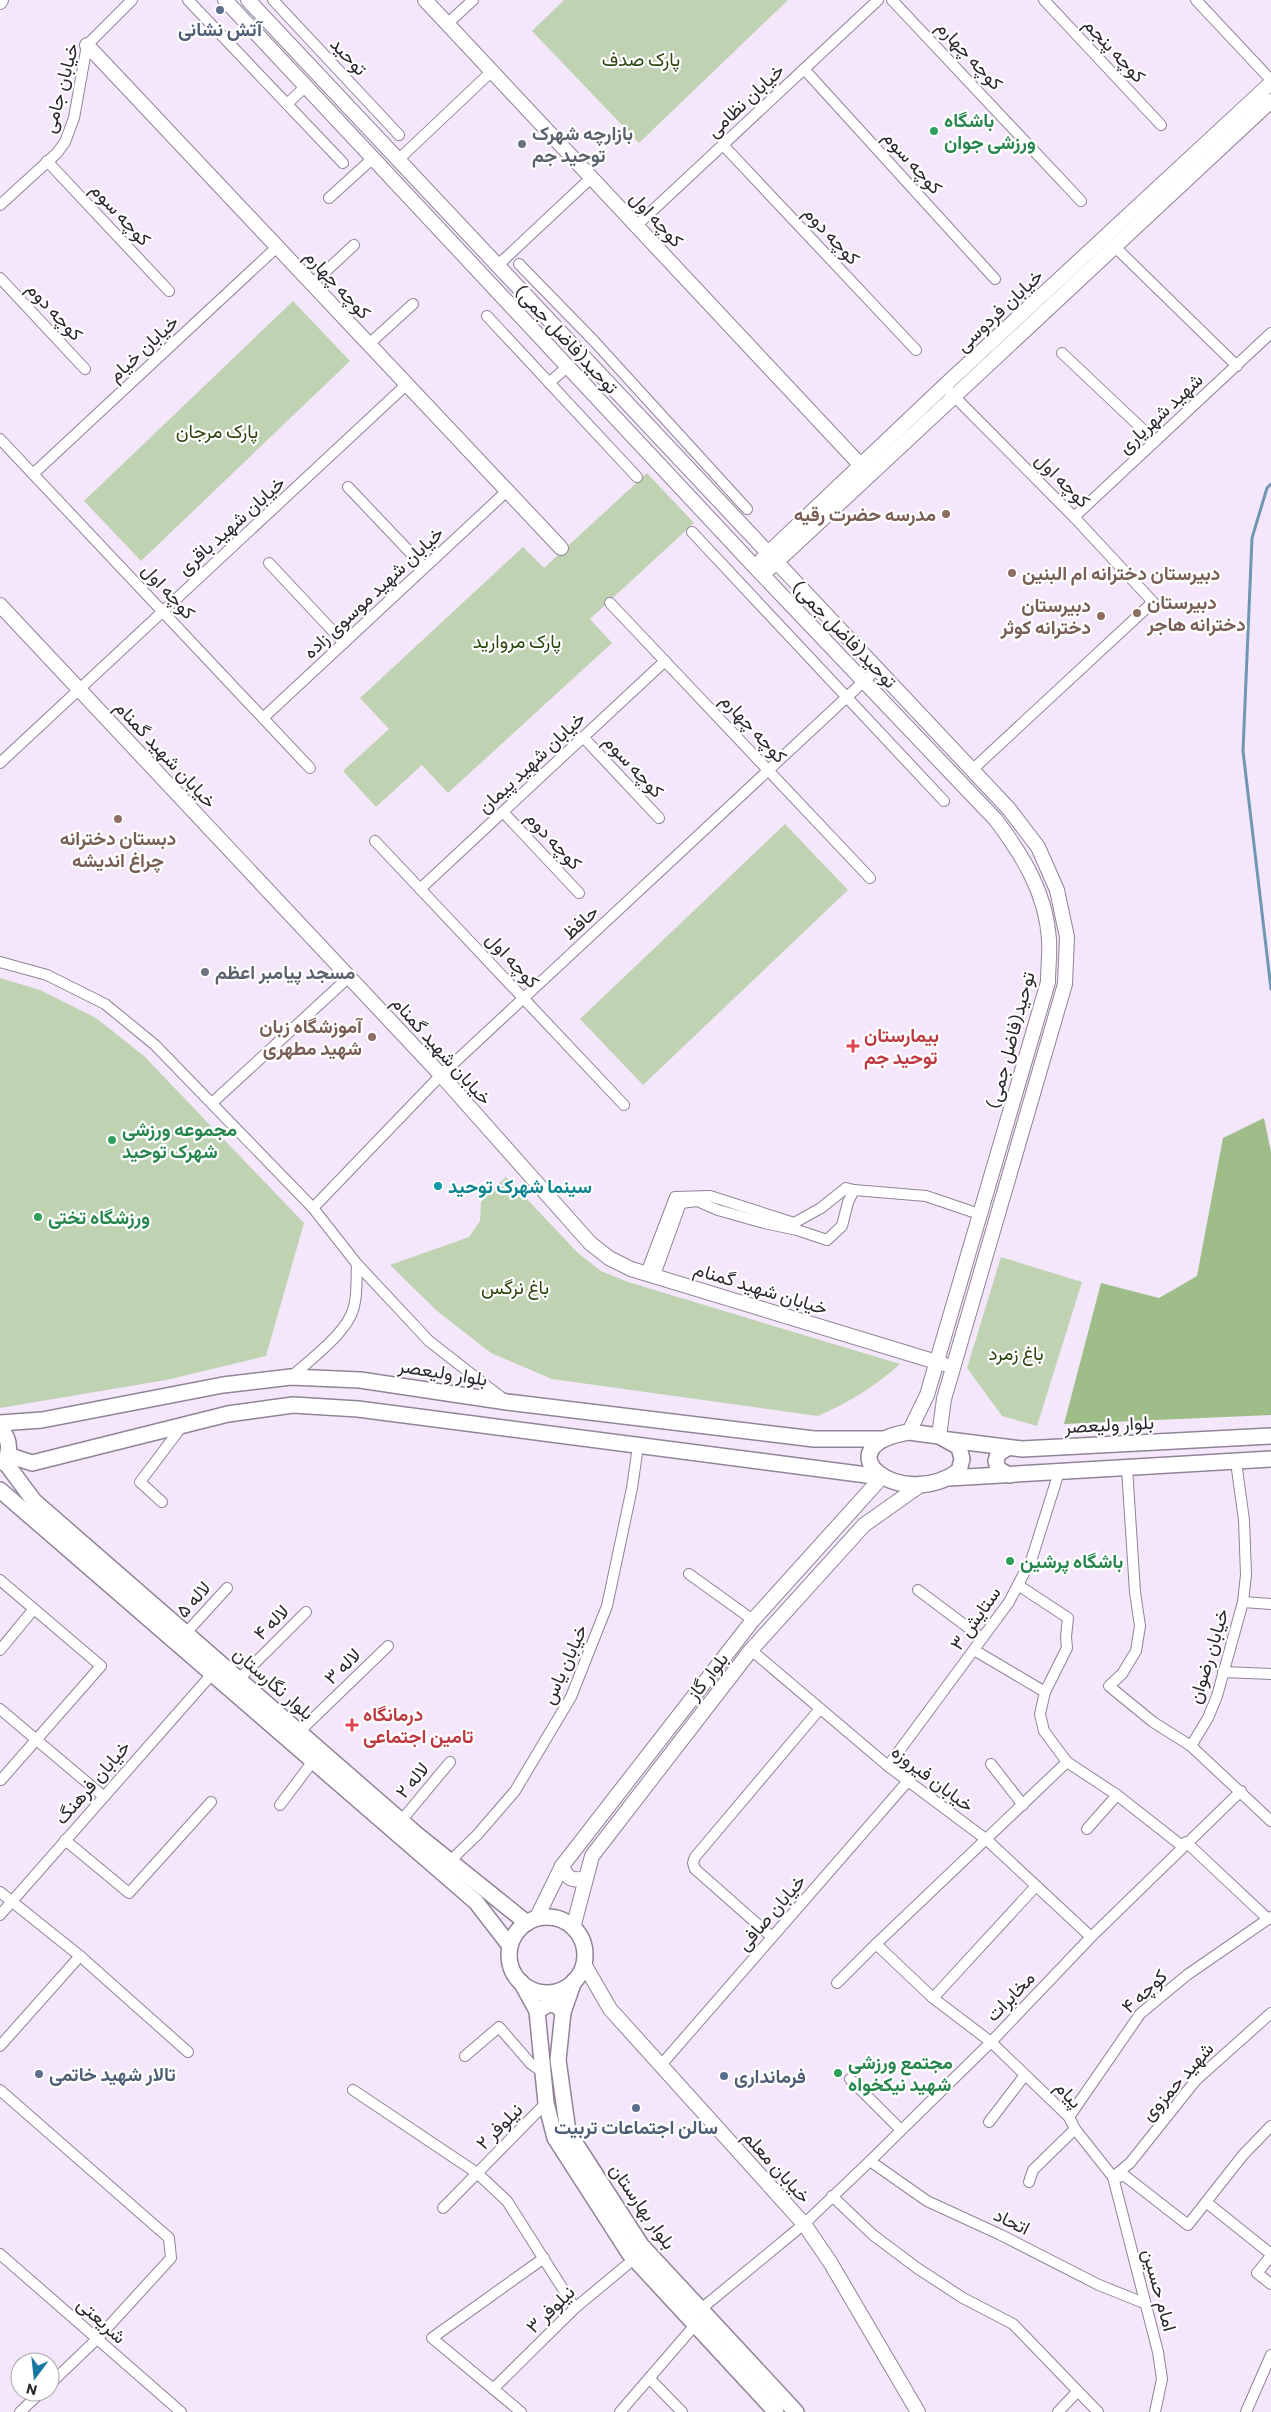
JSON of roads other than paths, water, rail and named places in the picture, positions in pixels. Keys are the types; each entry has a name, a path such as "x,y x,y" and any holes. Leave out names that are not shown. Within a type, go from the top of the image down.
{"main road":[{"name":"بلوار ولیعصر","path":"0,1423 42,1420 223,1385 291,1377 360,1380 507,1402 814,1439 882,1439 909,1432 1007,1448 1271,1436"},
{"path":"0,1428 8,1440 4,1461 32,1463 228,1414 293,1405 358,1409 882,1477 908,1484 922,1484 949,1478 1271,1459"},
{"path":"944,1438 959,1447 962,1459 959,1471 949,1478"},
{"path":"882,1439 872,1446 869,1458 872,1469 882,1477"},
{"path":"1007,1448 998,1454 996,1461 998,1469 1009,1475"},
{"name":"بلوار نگارستان","path":"4,1461 34,1501 449,1862 531,1921"},
{"name":"بلوار نگارستان","path":"0,1490 476,1902 510,1946"},
{"path":"556,1918 573,1928 583,1944 584,1964 574,1981 567,1987 548,1993 538,1992 521,1982 510,1966 510,1946 519,1929 531,1921 556,1918"},
{"name":"بلوار بهارستان","path":"574,1981 563,2012 558,2060 568,2132 641,2245 796,2412"},
{"name":"بلوار بهارستان","path":"521,1982 537,2011 546,2103 555,2138 634,2258 776,2412"},
{"path":"537,2011 548,2004 556,2005 563,2012"}],"street":[{"name":"خیابان جامی","path":"0,205 57,153 71,130 87,45 132,0"},
{"path":"188,0 343,163"},
{"name":"توحید(فاضل جمی)","path":"225,0 758,570 996,820 1023,856 1040,895 1049,938 1048,982 927,1395 909,1432"},
{"name":"توحید(فاضل جمی)","path":"248,0 1009,809 1038,847 1057,890 1067,937 1066,984 944,1400 944,1438"},
{"name":"توحید","path":"273,0 399,136"},
{"name":"کوچه اول","path":"425,0 865,470"},
{"path":"447,24 473,0"},
{"name":"خیابان نظامی","path":"637,225 878,0"},
{"name":"کوچه چهارم","path":"892,0 1081,201"},
{"name":"کوچه پنجم","path":"1044,0 1161,124"},
{"path":"1196,0 1271,82"},
{"name":"کوچه چهارم","path":"87,45 561,548"},
{"path":"318,76 331,63"},
{"name":"کوچه سوم","path":"804,69 995,280"},
{"path":"398,160 492,72"},
{"name":"خیابان فردوسی","path":"1110,242 1271,82"},
{"path":"287,104 305,87"},
{"name":"خیابان فردوسی","path":"758,570 1110,242 1271,101"},
{"path":"338,122 351,111"},
{"name":"کوچه دوم","path":"723,145 916,350"},
{"path":"329,198 372,158"},
{"name":"کوچه سوم","path":"47,161 169,291"},
{"path":"497,266 592,177"},
{"path":"1110,242 1237,366"},
{"path":"312,284 354,245"},
{"name":"خیابان خیام","path":"33,474 277,247"},
{"path":"519,264 594,341 746,509"},
{"name":"کوچه دوم","path":"0,278 85,369"},
{"path":"369,344 413,304"},
{"path":"486,316 637,477"},
{"name":"شهید شهریاری","path":"1074,518 1271,333"},
{"path":"579,354 594,341"},
{"path":"1062,353 1155,441"},
{"path":"549,383 568,366"},
{"name":"خیابان شهید باقری","path":"0,763 78,688 327,461 406,385"},
{"name":"کوچه اول","path":"948,391 1074,518 1153,602 972,770"},
{"name":"کوچه اول","path":"0,439 310,768"},
{"path":"348,487 424,568"},
{"name":"خیابان شهید موسوی زاده","path":"263,718 507,490"},
{"path":"692,532 944,801"},
{"path":"269,563 344,643"},
{"name":"کوچه چهارم","path":"610,602 870,878"},
{"name":"خیابان شهید گمنام","path":"0,605 441,1076 590,1243 609,1258 651,1274 953,1367"},
{"name":"خیابان شهید پیمان","path":"420,889 665,661"},
{"name":"حافظ","path":"313,1208 441,1076 877,669"},
{"name":"کوچه سوم","path":"583,737 659,818"},
{"name":"کوچه دوم","path":"503,812 579,892"},
{"name":"کوچه اول","path":"375,841 624,1105"},
{"path":"0,962 47,975 105,1004 155,1045 313,1208 358,1264 429,1340 507,1402"},
{"path":"212,1103 349,977"},
{"path":"997,1159 1014,1164"},
{"path":"651,1274 681,1203 697,1201 727,1213 797,1230 827,1240 842,1226 850,1189"},
{"path":"651,1274 675,1197 710,1196 794,1223 850,1189 926,1196 979,1214"},
{"path":"291,1377 340,1330 351,1316 356,1292 358,1264"},
{"path":"162,1502 140,1482 183,1425"},
{"name":"خیابان یاس","path":"449,1862 477,1835 515,1790 571,1697 607,1606 632,1488 638,1446"},
{"name":"خیابان رضوان","path":"1191,1746 1208,1718 1217,1696 1243,1602 1246,1575 1244,1520 1236,1462"},
{"path":"1126,1468 1140,1626 1136,1651 1122,1674 1109,1686 1153,1722 1191,1746 1271,1821"},
{"name":"ستایش ۳","path":"888,1766 1009,1602 1032,1558 1059,1472"},
{"name":"بلوار گاز","path":"531,1921 562,1866 753,1620 882,1477"},
{"name":"بلوار گاز","path":"573,1928 584,1878 592,1856 751,1650 864,1525 922,1484"},
{"path":"860,1503 868,1499 876,1502 879,1506 877,1515"},
{"path":"689,1574 753,1620"},
{"path":"0,1580 101,1666 1,1780"},
{"path":"1018,1585 1068,1618 1067,1648 1045,1692 1040,1714 1044,1731 1067,1762 1117,1795 1184,1844 1270,1918"},
{"name":"لاله ۵","path":"186,1633 227,1588"},
{"path":"918,1590 982,1638"},
{"path":"1243,1602 1271,1604"},
{"path":"0,1650 33,1610"},
{"name":"لاله ۴","path":"239,1679 306,1612"},
{"name":"لاله ۳","path":"299,1732 388,1646"},
{"name":"خیابان فیروزه","path":"751,1650 819,1710 888,1766 987,1840 1091,1937"},
{"path":"974,1650 1045,1692"},
{"path":"1223,1672 1271,1674"},
{"name":"خیابان فرهنگ","path":"0,1915 212,1674"},
{"path":"0,1709 103,1796"},
{"path":"772,1937 695,1869 693,1863 695,1856 819,1710"},
{"path":"280,1805 313,1761"},
{"name":"لاله ۲","path":"401,1821 450,1762"},
{"path":"837,1982 1067,1762"},
{"path":"991,1764 1023,1805"},
{"name":"خیابان صافی","path":"661,2065 908,1781"},
{"name":"مخابرات","path":"701,2309 804,2224 870,2161 991,2042 1091,1937 1184,1844 1241,1791"},
{"path":"1087,1829 1117,1795"},
{"path":"65,1840 129,1892 211,1802"},
{"path":"562,1866 565,1874 570,1879 584,1878"},
{"path":"932,1998 1036,1886"},
{"path":"0,1892 80,1956 188,2052"},
{"name":"کوچه ۴","path":"1069,2117 1140,2014 1187,1975 1270,1918"},
{"name":"پیام","path":"876,1944 932,1998 991,2042 1069,2117 1075,2129 1113,2177"},
{"path":"0,2046 80,1956"},
{"name":"خیابان معلم","path":"584,1964 610,2009 804,2224 830,2262 918,2412"},
{"name":"شهید حمزوی","path":"1113,2177 1130,2163 1196,2080 1271,2013"},
{"path":"466,2056 498,2027 531,2064 544,2073"},
{"path":"989,2122 1026,2075"},
{"path":"850,2079 901,2130"},
{"path":"0,2090 169,2238 171,2258 97,2339 60,2374"},
{"path":"353,2090 477,2173 507,2201 575,2308"},
{"name":"نیلوفر ۲","path":"443,2208 546,2103"},
{"path":"1113,2177 1125,2176 1188,2225 1243,2156 1271,2126"},
{"path":"1029,2182 1033,2170 1075,2129"},
{"name":"اتحاد","path":"870,2161 927,2201 1001,2235 1099,2285 1144,2303"},
{"name":"امام حسین","path":"1113,2177 1158,2352 1162,2380 1155,2412"},
{"path":"832,2196 873,2235 917,2268 963,2298 1013,2324 1098,2412"},
{"path":"1206,2202 1271,2255 1257,2273 1271,2284"},
{"name":"شریعتی","path":"0,2254 181,2412"},
{"path":"521,2412 432,2338 544,2258"},
{"name":"نیلوفر ۳","path":"493,2390 575,2308 634,2258"},
{"path":"620,2412 695,2325"},
{"path":"1246,2412 1271,2355"},
{"path":"649,2378 682,2412"},
{"path":"1058,2412 1077,2392"},
{"path":"20,2412 30,2402"}],"waterway":[{"path":"1271,484 1267,488 1252,538 1243,751 1271,989"}],"place":[{"name":"آتش نشانی","path":"220,10"},
{"name":"باشگاه ورزشی جوان","path":"934,131"},
{"name":"بازارچه شهرک توحید جم","path":"522,144"},
{"name":"مدرسه حضرت رقیه","path":"946,514"},
{"name":"دبیرستان دخترانه ام البنین","path":"1012,573"},
{"name":"دبیرستان دخترانه هاجر","path":"1137,613"},
{"name":"دبیرستان دخترانه کوثر","path":"1101,616"},
{"name":"دبستان دخترانه چراغ اندیشه","path":"118,819"},
{"name":"مسجد پیامبر اعظم","path":"205,972"},
{"name":"آموزشگاه زبان شهید مطهری","path":"372,1037"},
{"name":"بیمارستان توحید جم","path":"853,1046"},
{"name":"مجموعه ورزشی شهرک توحید","path":"112,1140"},
{"name":"سینما شهرک توحید","path":"438,1186"},
{"name":"ورزشگاه تختی","path":"38,1217"},
{"name":"باشگاه پرشین","path":"1010,1561"},
{"name":"درمانگاه تامین اجتماعی","path":"352,1725"},
{"name":"مجتمع ورزشی شهید نیکخواه","path":"838,2073"},
{"name":"تالار شهید خاتمی","path":"39,2074"},
{"name":"فرمانداری","path":"724,2076"},
{"name":"سالن اجتماعات تربیت","path":"636,2108"}],"park label":[{"name":"پارک صدف","path":"641,59"},
{"name":"پارک مرجان","path":"217,431"},
{"name":"پارک مروارید","path":"517,641"},
{"name":"باغ نرگس","path":"515,1287"},
{"name":"باغ زمرد","path":"1016,1353"}]}
